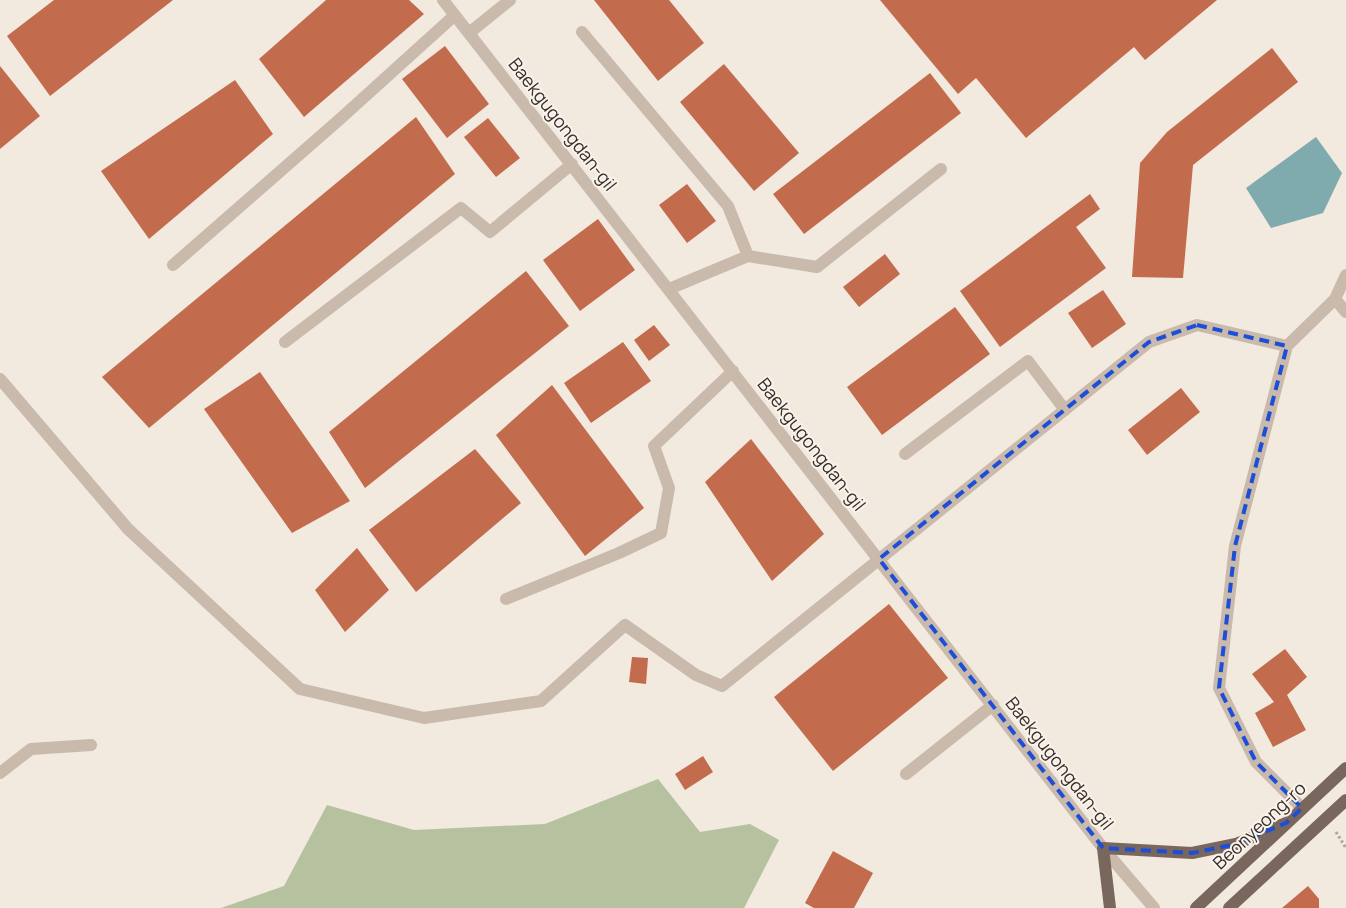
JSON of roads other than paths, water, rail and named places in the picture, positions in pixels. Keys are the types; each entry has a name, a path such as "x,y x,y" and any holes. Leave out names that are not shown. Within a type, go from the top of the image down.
{"main road":[{"name":"Beonyeong-ro","path":"1196,908 1346,768"},
{"path":"1229,908 1346,800"},
{"path":"1110,908 1104,848 1192,853 1236,844 1286,823"}],"street":[{"name":"Baekgugongdan-gil","path":"443,0 1104,848 1154,908"},
{"path":"470,33 510,0"},
{"path":"173,265 340,119 455,15"},
{"path":"582,32 728,206 748,256"},
{"path":"285,342 461,208 490,232 572,164"},
{"path":"669,289 748,256 817,267 941,168"},
{"path":"1302,808 1256,762 1219,688 1235,546 1287,346 1335,299 1346,275"},
{"path":"1335,299 1346,312"},
{"path":"0,379 128,529 300,689 424,718 541,701 625,625 696,675 722,686 1150,342 1197,325 1287,346"},
{"path":"905,454 1028,361 1064,410"},
{"path":"506,599 618,553 661,533 669,488 654,446 733,371"},
{"path":"906,774 993,705"},
{"path":"0,773 31,749 91,745"}],"water":[{"path":"1316,137 1342,173 1323,213 1271,228 1246,188"}]}
